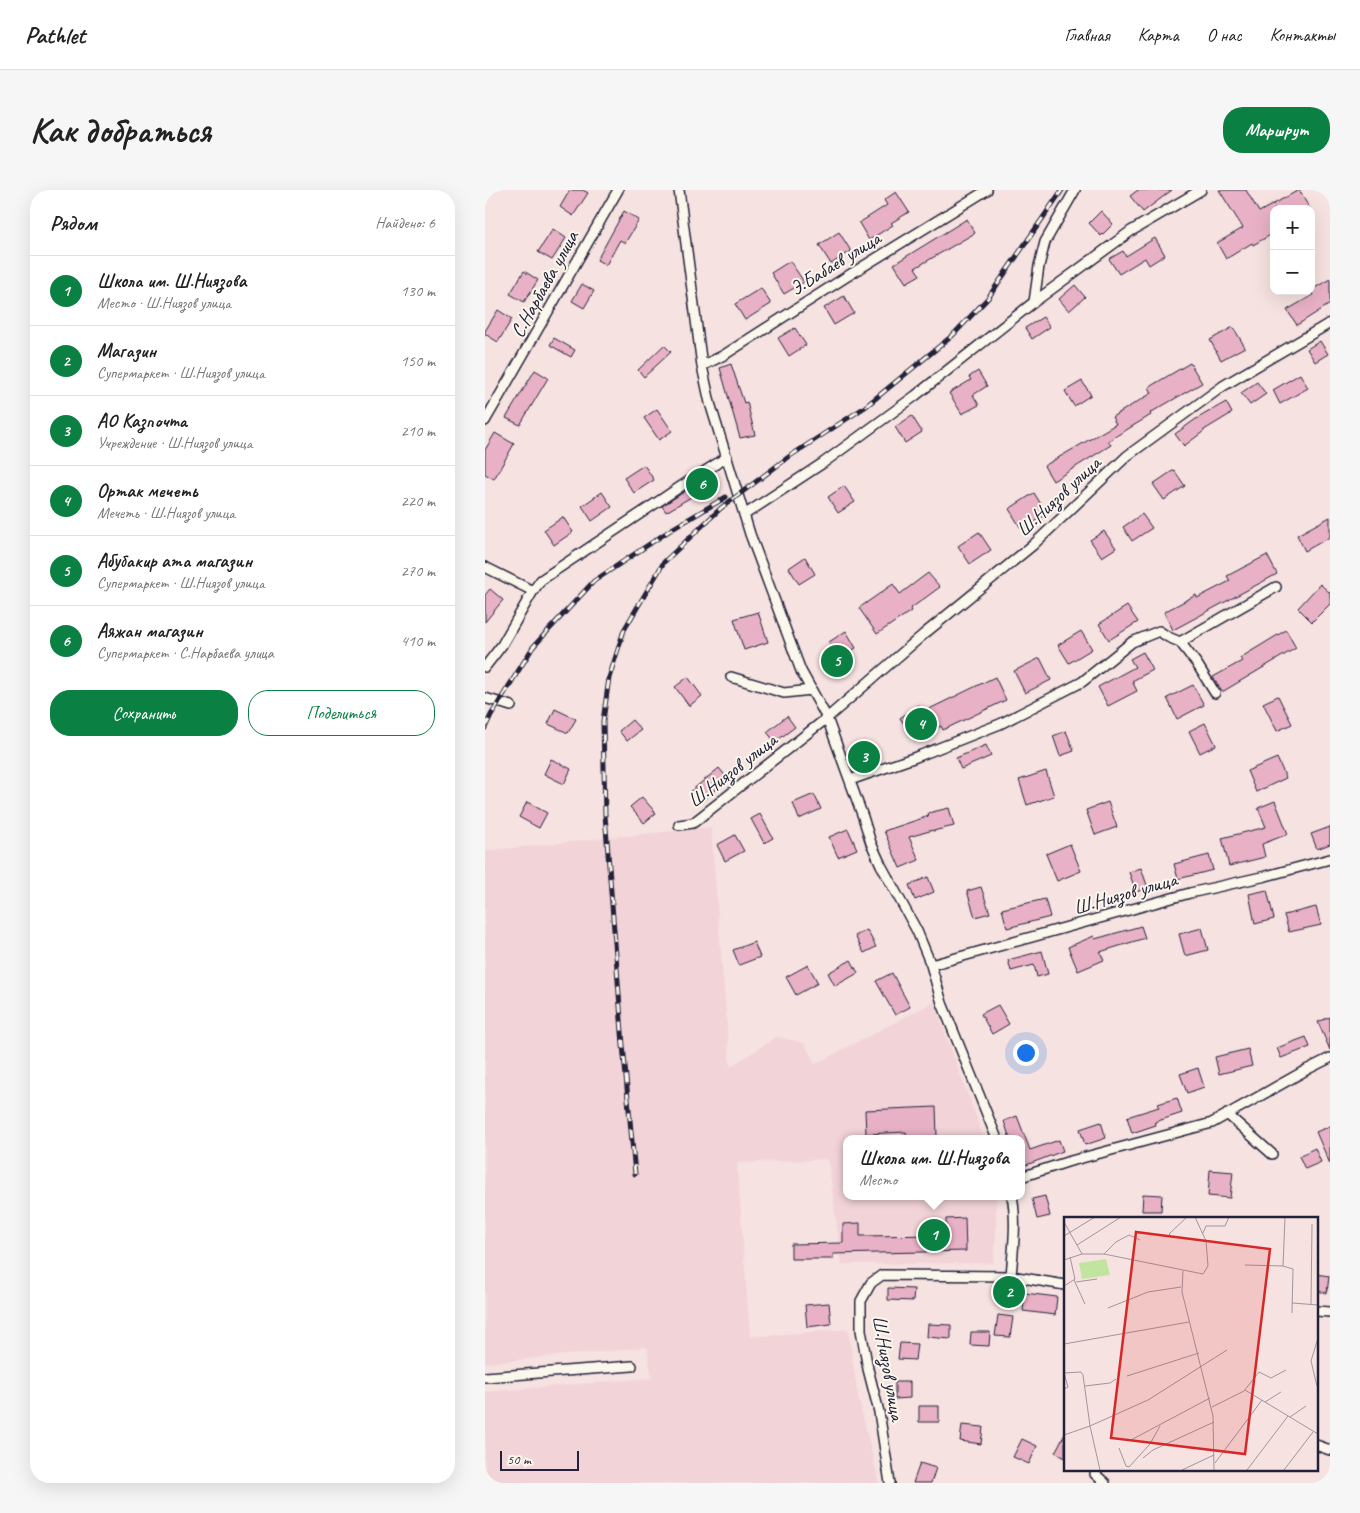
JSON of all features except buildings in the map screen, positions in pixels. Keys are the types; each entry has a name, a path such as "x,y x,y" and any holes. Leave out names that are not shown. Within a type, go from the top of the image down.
{"street":[{"name":"С.Нарбаева улица","path":"485,422 618,190"},
{"path":"679,190 702,366 710,403 750,534 801,671 827,718 871,843 917,931 931,965 946,1012 995,1135"},
{"name":"Э.Бабаев улица","path":"702,366 724,355 847,276 987,190"},
{"path":"1034,302 1039,266 1045,242 1075,190"},
{"path":"744,515 823,463 1034,302 1131,231 1201,190"},
{"name":"Ш.Ниязов улица","path":"679,824 693,823 827,718 924,634 1033,545 1127,456 1223,386 1330,323"},
{"path":"485,667 502,645 533,590 541,580 680,487 727,458"},
{"path":"485,567 533,590"},
{"path":"1180,642 1276,587"},
{"path":"850,780 916,757 1000,724 1081,682 1132,642 1159,631 1180,642 1197,664 1215,693"},
{"path":"731,677 784,693 811,690"},
{"path":"485,698 511,706"},
{"name":"Ш.Ниязов улица","path":"931,965 1190,893 1330,859"},
{"path":"1025,1176 1067,1162 1213,1123 1330,1058"},
{"path":"1227,1114 1273,1154"},
{"path":"1011,1276 1014,1217 1012,1200"},
{"name":"Ш.Ниязов улица","path":"890,1483 879,1412 868,1369 861,1330 861,1301 871,1283 882,1276 1011,1276 1064,1285"},
{"path":"485,1377 632,1366"},
{"path":"1317,1445 1330,1450"},
{"path":"1095,1474 1105,1483"}],"shaded area":[{"path":"711,827 730,1067 777,1037 804,1043 815,1064 934,1002 983,1135 843,1135 843,1200 996,1200 996,1234 993,1263 842,1264 828,1159 737,1163 750,1337 848,1329 858,1397 879,1483 485,1483 485,1392 652,1378 647,1347 485,1363 485,851"}],"railway":[{"path":"635,1174 605,815 603,721 609,678 624,630 664,562 721,508 790,456 865,407 952,336 988,298 1062,190"},
{"path":"485,728 533,647 594,581 672,529 726,497"}],"place":[{"name":"Аяжан магазин","path":"702,484"},
{"name":"Абубакир ата магазин","path":"837,661"},
{"name":"Ортак мечеть","path":"921,724"},
{"name":"АО Казпочта","path":"864,757"},
{"name":"Школа им. Ш.Ниязова","path":"934,1235"},
{"name":"Магазин","path":"1009,1292"}]}
